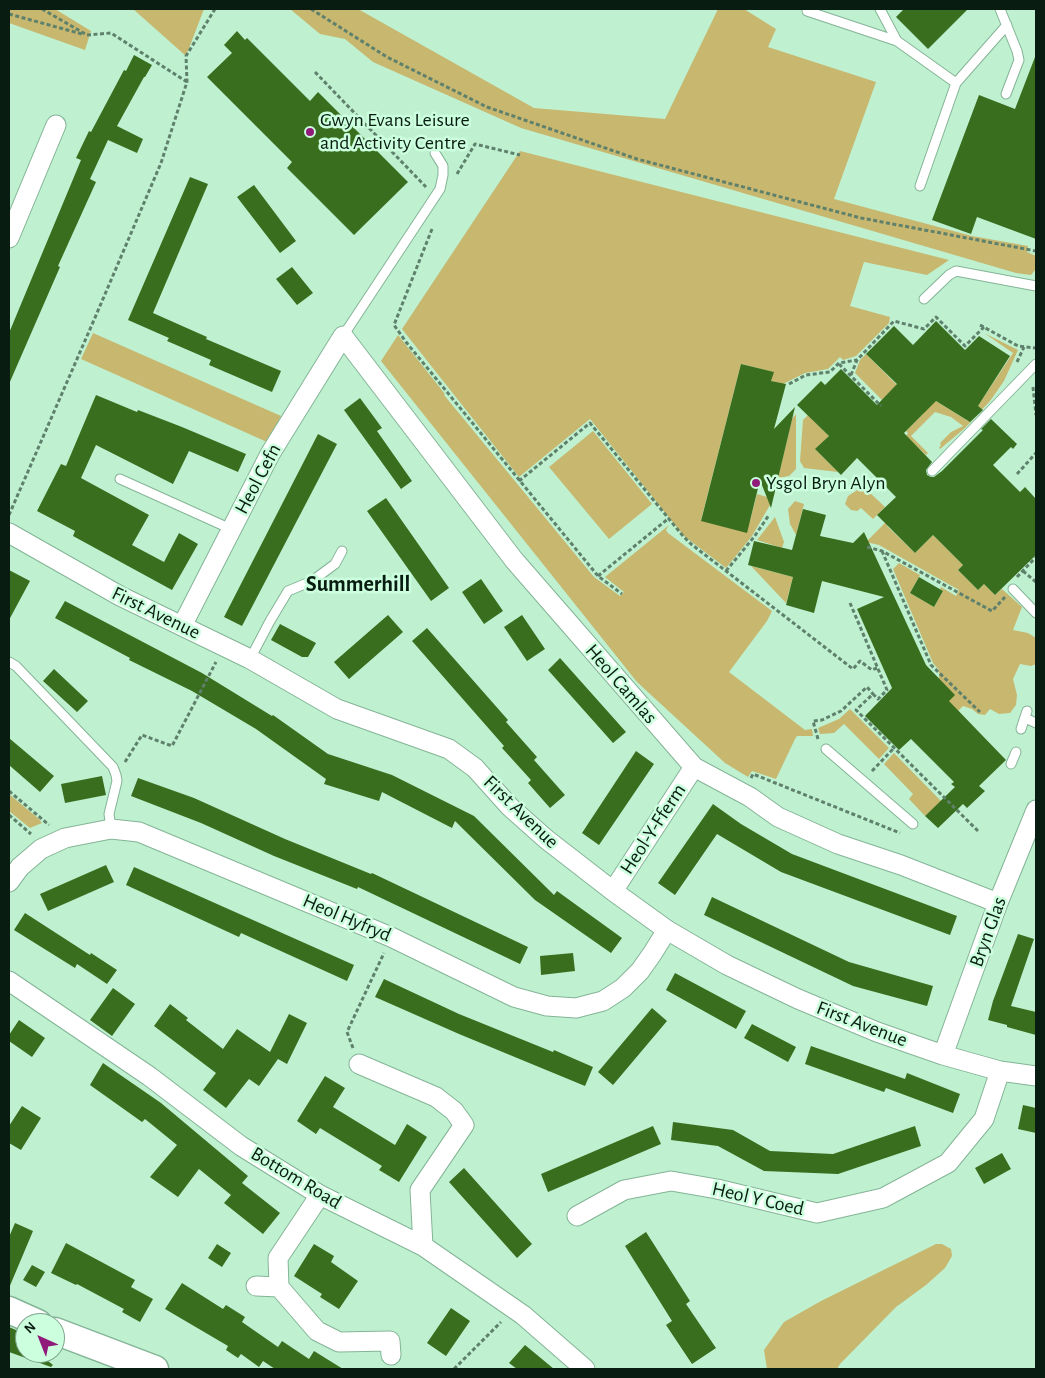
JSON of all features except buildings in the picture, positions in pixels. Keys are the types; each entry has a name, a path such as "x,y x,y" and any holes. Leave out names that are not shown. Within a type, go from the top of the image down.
{"street":[{"path":"9,238 16,200 56,125"},
{"name":"Heol Cefn","path":"182,626 270,454 343,336"},
{"name":"Heol Camlas","path":"343,336 514,560 694,767 750,797 778,817 838,844 900,865 998,903"},
{"name":"First Avenue","path":"9,533 120,596 250,659 337,709 449,749 475,768 510,807 546,839 667,930 727,965 798,999 877,1032 943,1055 1000,1071 1036,1076"},
{"name":"Heol-Y-Fferm","path":"613,891 694,767"},
{"name":"Bryn Glas","path":"943,1055 998,903 1036,810"},
{"name":"Heol Hyfryd","path":"9,882 20,867 41,849 65,838 111,829 139,832 391,937 514,997 547,1006 576,1008 603,1001 623,988 640,971 667,930"},
{"name":"Bottom Road","path":"9,981 149,1076 241,1146 320,1195 423,1246 514,1309 585,1369"},
{"path":"359,1064 436,1097 454,1111 464,1125 420,1190 423,1246"},
{"name":"Heol Y Coed","path":"577,1216 624,1190 671,1181 717,1189 817,1213 883,1198 948,1163 984,1119 1000,1071"},
{"path":"320,1195 278,1258 278,1287 317,1331 339,1342 391,1341"},
{"path":"256,1286 278,1287"},
{"path":"65,1334 155,1369"}],"lane":[{"path":"880,9 897,41"},
{"path":"1000,9 1019,60 1006,94"},
{"path":"807,11 897,41 956,82"},
{"path":"920,186 956,82 1007,25"},
{"path":"343,336 440,189 443,171 441,161 435,153"},
{"path":"924,299 950,274 956,271 1036,286"},
{"path":"932,471 1036,364"},
{"path":"120,479 232,529"},
{"path":"250,659 288,592 312,581 335,564 342,552"},
{"path":"1013,589 1036,611"},
{"path":"9,662 12,662 106,760 116,775 114,797 109,814 111,829"},
{"path":"1021,729 1026,714 1036,723"},
{"path":"826,749 912,823"},
{"path":"1011,764 1016,752"}],"path":[{"path":"42,9 87,35"},
{"path":"9,515 161,163 187,82 186,56 215,9"},
{"path":"312,9 387,57 487,106 637,159 861,218 1036,251"},
{"path":"9,14 87,35 112,33 187,82"},
{"path":"315,72 426,186 447,190 475,144 520,155"},
{"path":"421,195 426,186"},
{"path":"433,226 394,325 598,576 622,594"},
{"path":"851,375 857,360 894,321 924,329 936,318 965,346 982,326 1018,346 1036,348"},
{"path":"788,384 806,375 830,372 839,363 857,360"},
{"path":"839,363 881,406"},
{"path":"1034,387 1036,415"},
{"path":"520,481 590,423 683,536 853,669 860,661 872,670 877,668"},
{"path":"1017,474 1036,454"},
{"path":"726,571 754,538 769,515"},
{"path":"598,576 669,518"},
{"path":"867,547 882,551 992,611 1013,589"},
{"path":"882,551 931,665 980,712"},
{"path":"1016,578 1036,557"},
{"path":"1023,571 1036,582"},
{"path":"826,749 818,741 813,722 841,711 867,687 878,699 887,690 850,603"},
{"path":"116,775 142,735 172,746 224,647"},
{"path":"873,694 856,710 979,832"},
{"path":"863,780 894,748"},
{"path":"750,797 759,784 751,778 753,774 900,833 912,823"},
{"path":"9,791 65,838"},
{"path":"9,815 32,834 41,849"},
{"path":"359,1064 347,1032 391,937"},
{"path":"454,1369 514,1309"}],"shaded area":[{"path":"9,9 55,9 91,31 85,50 9,23"},
{"path":"133,9 204,9 186,56"},
{"path":"290,9 358,9 534,108 665,119 718,9 744,9 776,29 768,47 876,82 834,199 972,236 1028,246 1027,252 1036,256 1036,269 1031,275 1016,273 521,128 373,62 345,39 320,34"},
{"path":"520,151 949,260 927,275 864,262 850,306 890,317 889,323 856,356 843,360 840,357 828,369 805,373 783,384 771,381 773,372 741,364 701,520 733,529 750,521 757,494 767,497 770,505 752,536 726,568 684,536 590,419 519,477 402,329"},
{"path":"93,333 281,416 267,442 81,359"},
{"path":"984,333 1018,350 1004,381 990,401 965,428 940,449 940,443 951,432 963,426 951,417 935,412 911,436 928,453 926,455 906,436 908,433 906,431 924,413 923,393 968,421 1013,353"},
{"path":"398,335 444,395 594,577 620,596 624,592 605,577 669,525 666,530 668,533 772,611 767,621 729,672 805,730 812,729 813,736 797,736 776,779 752,771 748,777 725,763 637,682 381,361"},
{"path":"866,354 897,385 882,400 855,373 860,360"},
{"path":"796,414 796,469 789,476 778,478 792,419"},
{"path":"808,415 829,436 816,450 838,472 804,468 800,461 803,420"},
{"path":"593,431 652,504 609,539 549,467"},
{"path":"859,489 867,490 885,507 873,519 861,508 857,511 851,510 845,504 848,496"},
{"path":"795,501 804,504 796,535 790,524 788,509"},
{"path":"904,504 906,507 887,526 915,553 933,535 963,565 958,570 978,590 984,584 995,595 1002,589 1022,607 1013,630 1028,633 1036,638 1036,664 1031,666 1020,664 1013,679 1017,695 1016,705 1010,713 999,714 990,709 985,715 978,714 972,709 963,706 958,711 948,701 939,679 939,670 933,663 893,569 899,563 920,575 910,593 934,607 943,591 940,589 941,587 956,596 959,590 879,545 866,542"},
{"path":"775,517 784,542 782,548 757,540"},
{"path":"751,566 793,577 786,603"},
{"path":"850,709 889,748 879,759 844,724 834,733 820,734 818,728 839,719"},
{"path":"894,753 941,801 925,816 909,799 913,794 884,764"},
{"path":"9,794 42,823 30,828 9,811"},
{"path":"936,1244 942,1244 951,1249 952,1256 945,1268 896,1307 837,1369 767,1369 764,1350 784,1322 821,1301"}],"place":[{"name":"Gwyn Evans Leisure and Activity Centre","path":"310,132"},
{"name":"Ysgol Bryn Alyn","path":"756,483"}],"district":[{"name":"Summerhill","path":"358,584"}]}
